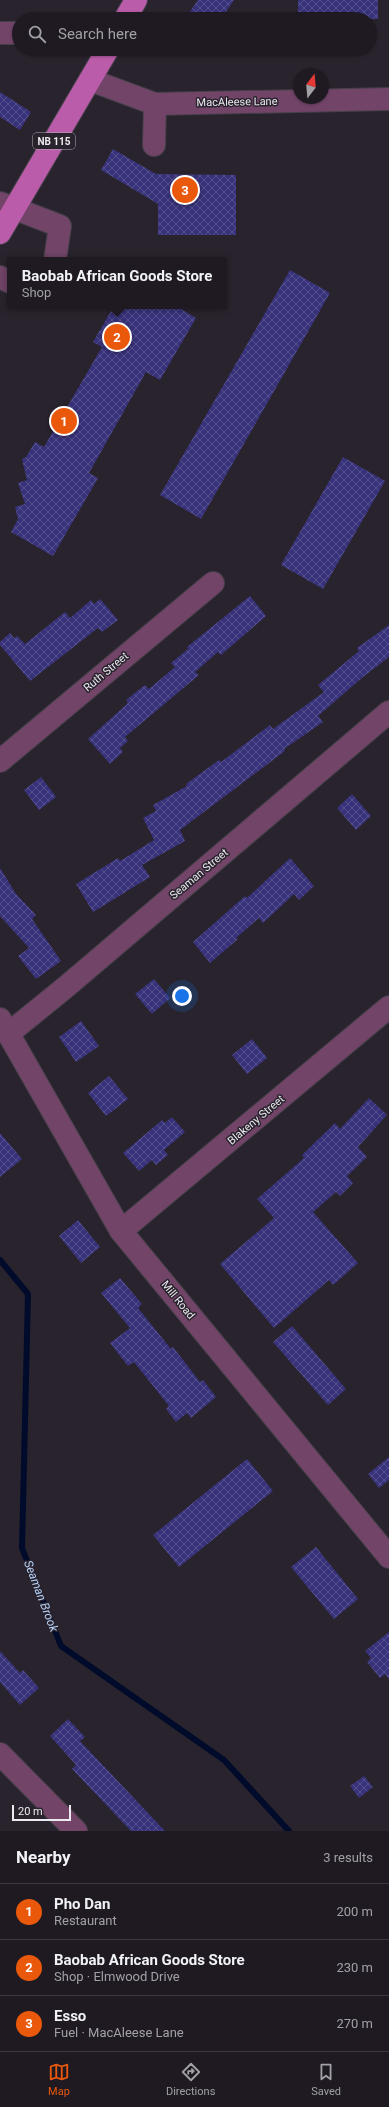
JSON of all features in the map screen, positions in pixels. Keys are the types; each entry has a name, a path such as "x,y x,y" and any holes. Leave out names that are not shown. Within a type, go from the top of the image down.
{"main road":[{"path":"129,12 136,0"},
{"name":"NB 115","path":"0,232 7,205 90,80 104,56"}],"street":[{"path":"0,33 12,33"},
{"name":"MacAleese Lane","path":"90,80 155,104 389,99"},
{"path":"154,145 155,104"},
{"path":"7,205 60,226 55,257"},
{"name":"Ruth Street","path":"0,761 213,583"},
{"name":"Seaman Street","path":"4,1027 68,986 389,712"},
{"name":"Blakeny Street","path":"121,1231 389,1007"},
{"name":"Mill Road","path":"4,1027 121,1231 389,1557"},
{"path":"0,1754 76,1831"}],"building":[{"path":"198,0 234,0 226,12 190,12"},
{"path":"298,0 378,0 378,19 377,12 298,12"},
{"path":"0,92 31,112 20,130 0,117"},
{"path":"113,149 156,174 236,175 236,235 158,235 158,204 101,170"},
{"path":"290,270 330,293 201,519 160,495"},
{"path":"112,309 181,309 196,318 160,380 146,372 89,473 98,478 53,556 11,532 18,519 15,507 25,504 18,483 27,480 22,459 26,457 35,442 44,447 102,347 93,342"},
{"path":"343,457 385,481 323,589 281,565"},
{"path":"250,596 266,616 221,655 218,652 195,672 199,675 125,737 128,741 120,748 123,752 110,764 88,739 128,703 126,700 145,685 149,689 175,667 171,663 188,649 187,647"},
{"path":"100,599 118,620 102,632 98,628 30,681 0,645 0,642 10,633 14,638 17,636 25,644 65,612 70,618 91,600 94,604"},
{"path":"389,625 389,657 363,677 318,716 323,722 284,749 285,751 180,830 185,841 142,865 150,877 93,912 76,884 118,858 120,861 154,840 143,818 156,811 153,805 187,786 186,784 219,760 221,762 270,725 273,729 324,692 318,685 359,651 357,648"},
{"path":"41,777 56,797 39,810 24,790"},
{"path":"352,794 371,816 356,830 337,808"},
{"path":"290,858 314,886 299,900 294,894 263,923 259,918 236,938 238,939 210,963 193,942 245,896 247,898"},
{"path":"0,868 16,894 36,915 32,919 61,961 36,979 18,956 29,948 0,916"},
{"path":"154,979 170,998 152,1014 135,994"},
{"path":"81,1021 99,1046 76,1062 59,1037"},
{"path":"252,1039 267,1058 247,1074 232,1055"},
{"path":"109,1076 128,1099 106,1116 88,1093"},
{"path":"369,1098 387,1115 358,1147 367,1157 347,1176 353,1183 340,1196 336,1192 313,1212 358,1263 333,1285 329,1280 274,1328 220,1264 274,1218 257,1199 304,1158 302,1155 335,1123 340,1129"},
{"path":"172,1117 185,1132 164,1150 168,1155 156,1165 152,1160 139,1171 123,1153 162,1120 165,1123"},
{"path":"0,1133 22,1159 0,1177"},
{"path":"78,1220 100,1247 81,1263 59,1236"},
{"path":"120,1278 142,1304 138,1308 171,1349 173,1347 200,1382 203,1380 216,1397 191,1418 187,1413 176,1422 166,1409 169,1406 134,1362 128,1366 110,1343 130,1328 101,1293"},
{"path":"292,1326 346,1389 328,1405 273,1342"},
{"path":"389,1457 389,1480 379,1488 368,1474"},
{"path":"247,1459 273,1491 179,1567 153,1535"},
{"path":"316,1547 358,1599 334,1619 291,1567"},
{"path":"389,1632 389,1679 385,1674 380,1678 367,1662 371,1658 365,1651"},
{"path":"0,1651 20,1673 23,1670 39,1688 20,1705 0,1682"},
{"path":"68,1719 85,1737 80,1741 165,1831 131,1831 72,1769 76,1765 50,1736"},
{"path":"364,1776 373,1787 359,1798 350,1786"}],"waterway":[{"name":"Seaman Brook","path":"0,1260 28,1294 22,1548 61,1646 224,1760 289,1831"}],"place":[{"name":"Esso","path":"185,190"},
{"name":"Baobab African Goods Store","path":"117,337"},
{"name":"Pho Dan","path":"64,421"}]}
